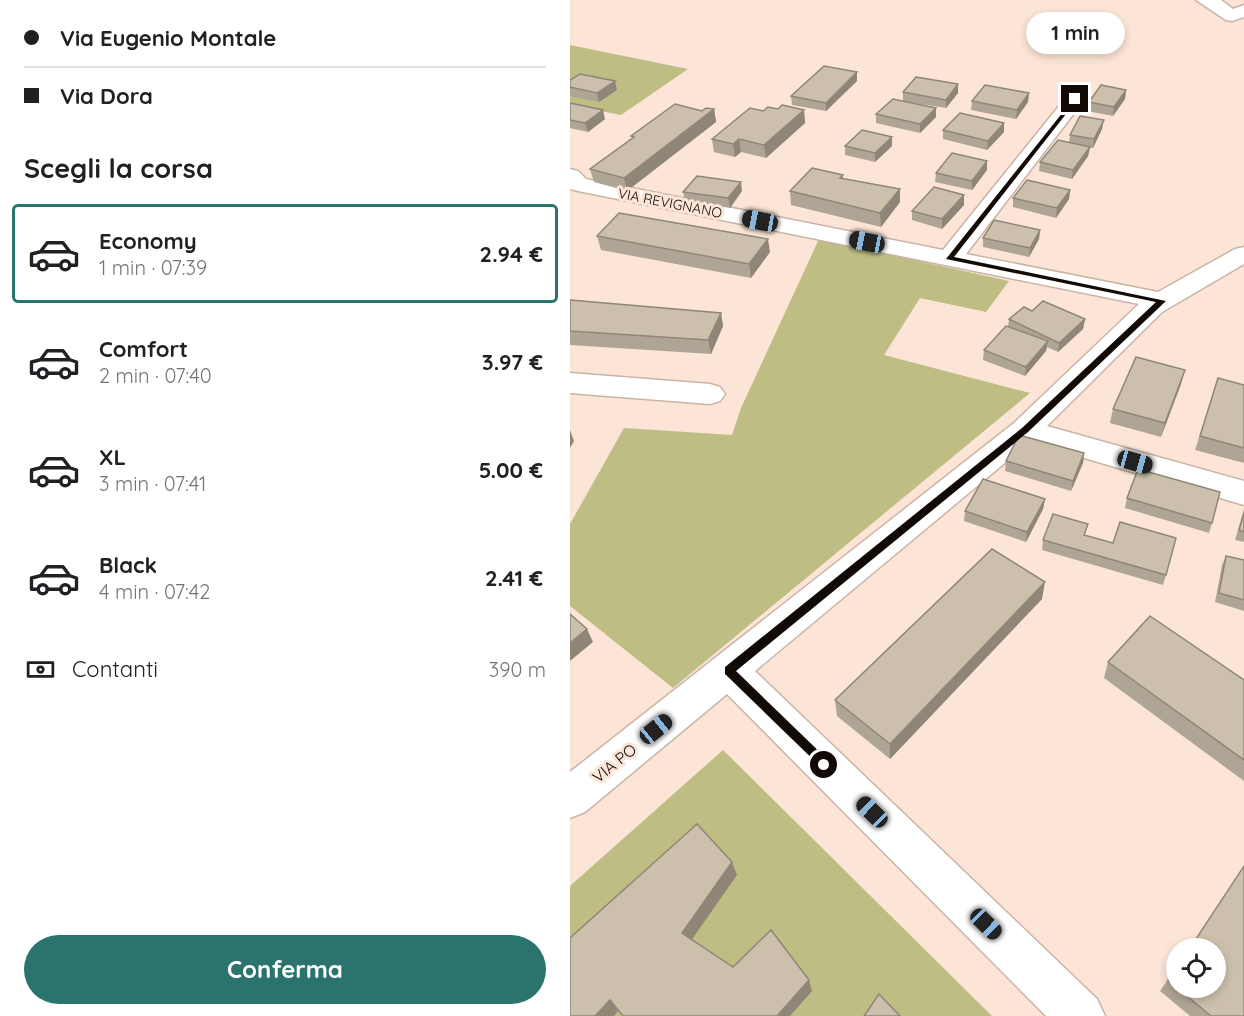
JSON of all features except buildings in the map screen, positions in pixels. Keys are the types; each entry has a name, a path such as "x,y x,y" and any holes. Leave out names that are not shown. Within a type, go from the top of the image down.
{"street":[{"path":"1204,0 1240,17"},
{"path":"949,259 1075,99"},
{"name":"VIA REVIGNANO","path":"570,176 579,184 1162,301"},
{"name":"VIA PO","path":"570,798 1025,430 1162,301 1244,254"},
{"path":"570,383 710,394"},
{"path":"1025,430 1244,493"},
{"path":"729,670 1080,1016"}],"green space":[{"path":"570,45 688,69 621,115 570,105"},
{"path":"819,239 1009,281 986,312 920,298 884,355 1030,393 673,688 570,606 570,524 624,428 732,435 741,408"},
{"path":"723,750 992,1016 570,1016 570,886"}],"route":[{"path":"824,765 729,670 1025,430 1154,306 1162,301 949,259 1075,99"}]}
